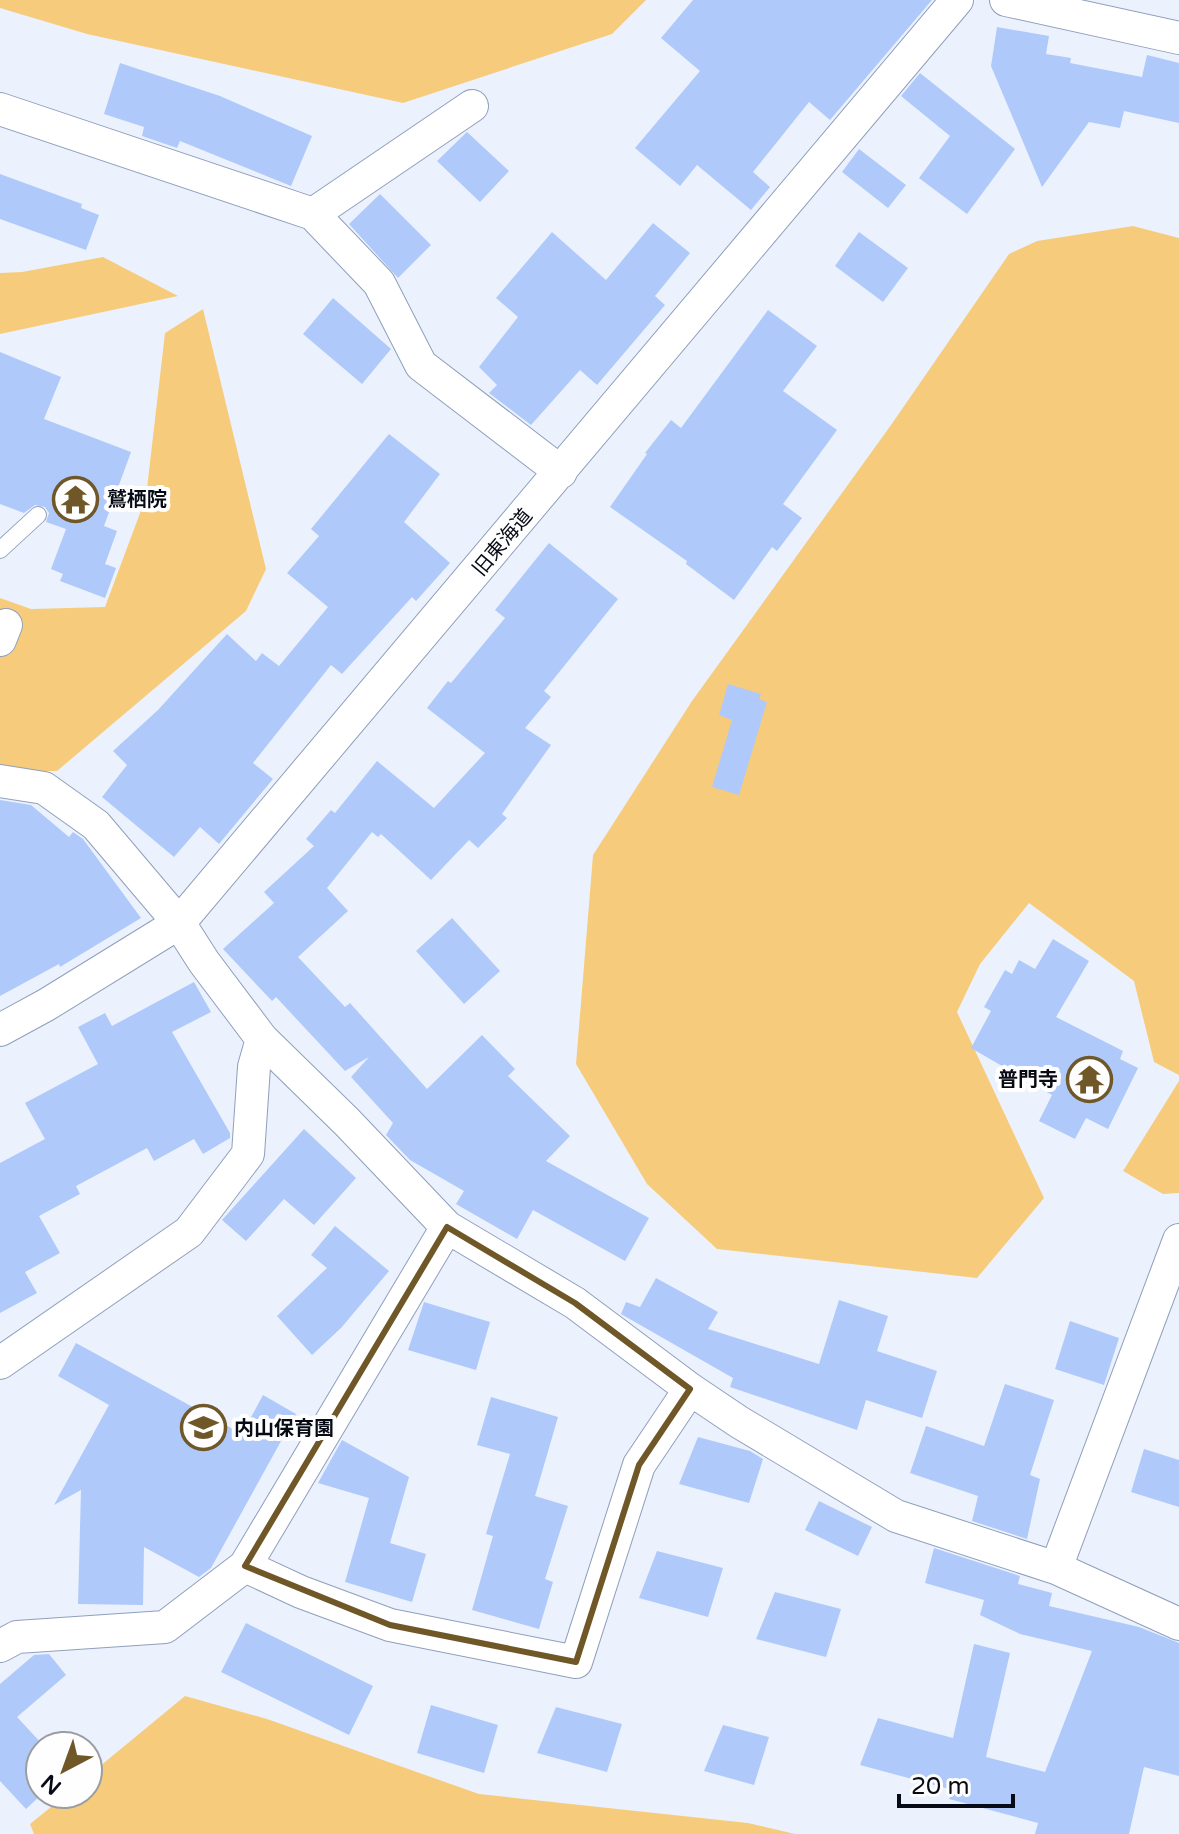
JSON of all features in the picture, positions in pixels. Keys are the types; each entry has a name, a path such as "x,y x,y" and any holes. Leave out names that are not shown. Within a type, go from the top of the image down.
{"street":[{"name":"旧東海道","path":"0,1030 179,923 957,0"},
{"path":"1006,0 1179,38"},
{"path":"313,214 472,106"},
{"path":"0,109 313,214 379,283 421,365 561,472"},
{"path":"0,781 44,788 96,825 179,923 262,1039 447,1227 575,1303 690,1389 896,1516 1056,1568 1179,1624"},
{"path":"0,1363 189,1232 248,1154 254,1067 262,1039"},
{"path":"0,1646 17,1637 165,1627 245,1566 447,1227"},
{"path":"1056,1568 1179,1240"},
{"path":"245,1566 301,1592 390,1625 576,1662 639,1465 690,1389"}],"lane":[{"path":"0,550 38,515"}],"highlighted area":[{"path":"447,1227 575,1303 690,1389 639,1465 576,1662 390,1625 245,1566"}],"shaded area":[{"path":"0,0 646,0 612,34 403,103 87,34 0,8"},
{"path":"1133,226 1179,238 1179,1075 1154,1062 1134,981 1029,903 980,964 957,1012 1044,1198 977,1278 717,1249 647,1184 576,1064 593,855 692,701 891,425 1009,254 1037,241"},
{"path":"103,257 178,296 0,334 0,273"},
{"path":"203,309 266,569 246,611 57,771 0,771 0,598 31,609 105,607 146,497 165,333"},
{"path":"1179,1081 1179,1193 1163,1194 1123,1171"},
{"path":"185,1696 267,1719 479,1794 748,1823 795,1834 34,1834 30,1824 47,1810 104,1810 104,1763"}],"building":[{"path":"693,0 932,0 830,120 809,102 753,172 770,187 751,210 697,165 680,186 635,148 700,71 661,38"},
{"path":"997,27 1049,36 1046,54 1071,58 1070,63 1142,77 1147,55 1179,63 1179,123 1124,111 1120,128 1089,122 1042,187 991,66"},
{"path":"120,63 220,96 312,136 291,186 180,141 177,148 142,136 144,127 104,114"},
{"path":"920,73 1015,149 967,214 919,178 950,136 901,96"},
{"path":"467,132 509,171 480,202 437,161"},
{"path":"859,149 906,185 888,208 842,172"},
{"path":"0,174 82,204 81,208 99,215 86,250 0,219"},
{"path":"380,194 431,245 398,278 349,224"},
{"path":"653,223 690,253 655,296 665,305 597,385 580,370 531,425 489,393 497,385 479,367 518,317 496,298 552,232 606,280"},
{"path":"859,232 908,268 883,302 835,266"},
{"path":"333,298 391,349 362,384 303,334"},
{"path":"768,310 817,346 783,391 837,430 783,504 802,518 777,551 772,547 734,600 686,564 687,561 610,507 671,420 681,428"},
{"name":"鷲栖院","path":"0,352 61,377 44,419 131,452 104,526 117,531 105,564 116,568 105,598 60,581 63,574 51,569 66,529 46,522 49,513 45,507 35,505 24,513 0,504"},
{"path":"389,434 440,474 404,522 450,563 416,601 412,597 342,674 331,665 253,763 273,779 219,844 200,827 174,857 102,797 127,765 113,751 158,710 227,634 256,661 262,653 279,666 328,607 287,573 319,536 311,529"},
{"path":"549,543 618,599 544,691 551,697 525,728 551,745 502,814 507,818 478,848 469,840 431,880 381,834 378,837 372,832 327,888 348,911 298,957 345,1007 350,1003 427,1089 482,1035 515,1069 508,1076 570,1136 546,1161 649,1218 625,1261 533,1210 517,1239 456,1204 464,1191 410,1160 386,1135 393,1123 351,1077 369,1057 345,1071 276,997 272,1001 223,949 274,903 264,892 314,846 306,839 331,810 335,813 377,761 434,808 485,753 427,708 505,618 495,610"},
{"path":"728,684 761,694 759,699 767,702 739,795 712,787 732,720 719,715"},
{"path":"0,800 31,805 69,837 73,832 83,839 141,918 60,967 59,964 0,996"},
{"path":"452,918 500,971 464,1004 416,951"},
{"path":"1053,939 1089,961 1056,1017 1123,1051 1120,1059 1138,1068 1108,1129 1086,1118 1075,1139 1039,1121 1052,1095 971,1048 991,1011 984,1007 1005,970 1012,974 1019,960 1035,969"},
{"path":"194,982 211,1012 172,1032 230,1133 230,1138 203,1154 194,1139 154,1161 147,1148 76,1186 80,1194 39,1216 60,1253 25,1272 37,1293 0,1313 0,1163 45,1139 25,1103 98,1064 78,1027 105,1013 112,1026"},
{"path":"304,1129 356,1178 314,1225 284,1199 246,1241 222,1220"},
{"path":"335,1226 389,1271 341,1328 312,1355 277,1316 327,1268 311,1255"},
{"path":"656,1278 718,1312 708,1329 819,1364 839,1300 888,1316 877,1351 937,1371 922,1418 866,1400 857,1430 730,1387 733,1378 621,1314 626,1302 640,1307"},
{"path":"424,1302 490,1322 476,1370 408,1350"},
{"path":"1070,1321 1119,1338 1104,1385 1055,1369"},
{"path":"76,1343 242,1434 263,1395 296,1414 211,1568 199,1577 144,1547 143,1605 78,1604 81,1490 54,1505 109,1405 58,1376"},
{"path":"1005,1384 1054,1400 1030,1475 1040,1479 1027,1539 972,1521 978,1496 910,1473 926,1426 984,1446"},
{"path":"491,1397 558,1417 535,1496 568,1506 545,1579 553,1582 539,1629 472,1610 493,1536 486,1534 510,1454 477,1445"},
{"path":"698,1437 750,1451 763,1459 749,1503 679,1484"},
{"path":"342,1440 409,1477 390,1543 426,1554 412,1602 345,1582 369,1498 318,1483"},
{"path":"1144,1449 1179,1460 1179,1507 1131,1492"},
{"path":"819,1501 872,1527 858,1556 805,1530"},
{"path":"934,1548 1020,1576 1018,1584 1052,1593 1049,1606 1139,1627 1179,1643 1179,1776 1144,1767 1129,1834 1035,1834 1038,1823 949,1799 953,1790 860,1765 878,1718 953,1738 974,1644 1010,1653 986,1757 1045,1772 1092,1651 1020,1634 980,1615 984,1600 925,1583"},
{"path":"657,1551 723,1568 708,1617 639,1598"},
{"path":"775,1592 841,1609 826,1657 756,1639"},
{"path":"246,1623 373,1686 349,1735 221,1672"},
{"path":"49,1654 66,1675 17,1717 29,1730 24,1730 24,1807 0,1781 0,1684 34,1655"},
{"path":"431,1705 498,1725 484,1773 417,1753"},
{"path":"556,1707 622,1724 607,1772 537,1753"},
{"path":"723,1725 769,1737 754,1785 704,1771"}],"place":[{"name":"鷲栖院","path":"76,499"},
{"name":"普門寺","path":"1089,1079"},
{"name":"内山保育園","path":"203,1428"}]}
